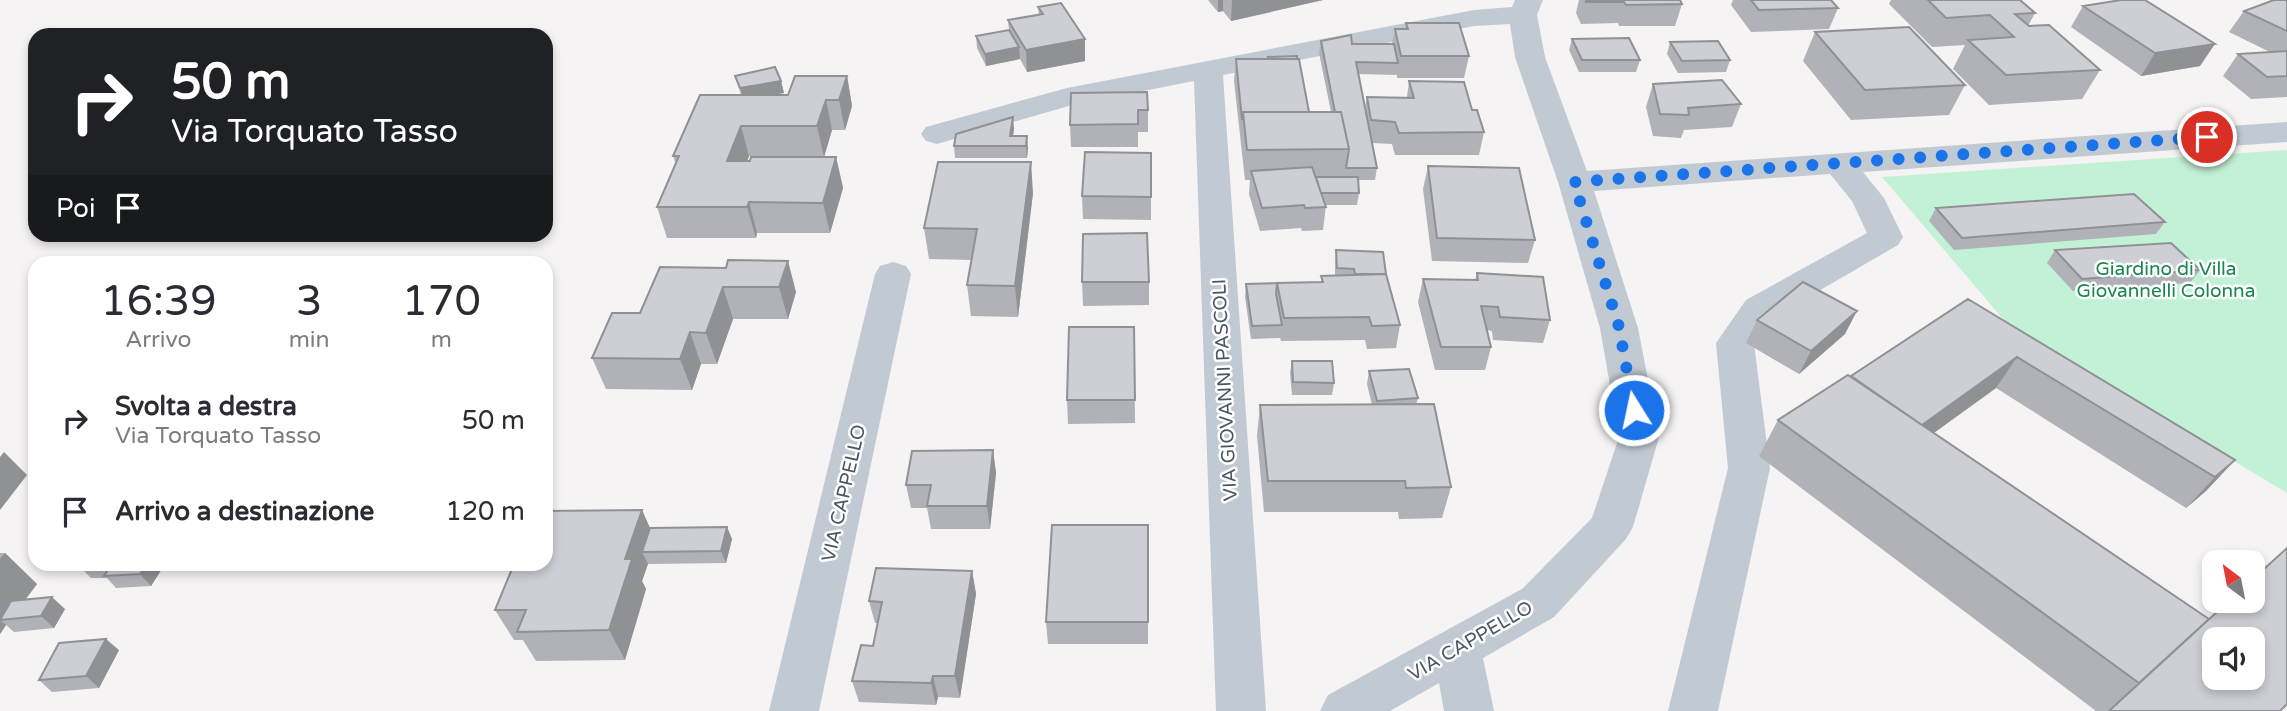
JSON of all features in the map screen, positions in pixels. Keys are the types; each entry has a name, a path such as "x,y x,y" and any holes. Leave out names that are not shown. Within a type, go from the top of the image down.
{"street":[{"path":"937,134 1067,97 1526,7"},
{"name":"VIA CAPPELLO","path":"1345,711 1538,603 1611,527 1639,437 1619,327 1574,182 1530,58 1526,7"},
{"name":"VIA GIOVANNI PASCOLI","path":"1208,69 1241,711"},
{"path":"1574,182 2287,132"},
{"path":"1693,711 1749,468 1735,343 1759,309 1886,237 1867,198 1838,163"},
{"name":"VIA CAPPELLO","path":"794,711 892,274"},
{"path":"1457,648 1469,711"}],"green space":[{"name":"Giardino di Villa Giovannelli Colonna","path":"2287,150 2287,493 2009,326 1882,177"}],"building":[{"path":"1586,0 1680,0 1682,4 1626,5 1624,2"},
{"path":"1751,0 1831,0 1838,8 1759,10"},
{"path":"1928,0 2020,0 2035,13 2015,14 2029,26 2049,25 2100,70 2006,75 1968,40 2014,37 1990,15 1946,18"},
{"path":"2121,0 2145,0 2215,44 2155,53 2083,6"},
{"path":"2274,0 2287,0 2287,31 2244,11"},
{"path":"1061,3 1085,39 1026,50 1008,20 1043,14 1038,7"},
{"path":"1406,23 1459,23 1469,56 1401,56 1395,29 1408,29"},
{"path":"1909,27 1965,85 1865,90 1815,32"},
{"path":"1009,30 1019,47 985,54 976,36"},
{"path":"1351,35 1352,44 1394,44 1398,63 1356,62 1377,168 1346,168 1349,149 1341,112 1335,112 1321,41"},
{"path":"1629,38 1640,60 1582,60 1572,39"},
{"path":"1718,41 1730,60 1682,61 1670,42"},
{"path":"2287,51 2287,76 2267,77 2238,54"},
{"path":"1297,56 1297,59 1268,57"},
{"path":"1236,59 1299,59 1309,112 1243,112 1242,120"},
{"path":"775,67 781,81 740,88 735,76"},
{"path":"795,76 847,76 839,100 826,100 817,126 741,126 727,161 750,161 751,157 836,157 823,203 749,202 747,207 657,207 679,156 673,156 700,95 788,95"},
{"path":"1722,80 1741,104 1688,108 1689,115 1660,114 1653,84"},
{"path":"1409,81 1464,82 1472,110 1477,110 1484,132 1399,133 1395,122 1371,120 1367,97 1414,98"},
{"path":"1147,92 1148,110 1138,110 1138,124 1070,125 1071,93"},
{"path":"1243,112 1341,112 1349,149 1247,150"},
{"path":"1013,117 1010,136 1027,136 1026,146 954,146 956,134"},
{"path":"1085,152 1151,153 1151,197 1082,196"},
{"path":"938,162 1031,162 1015,286 967,285 977,229 924,228"},
{"path":"1428,166 1519,168 1535,240 1437,238"},
{"path":"1312,167 1326,207 1305,208 1304,205 1262,208 1251,171"},
{"path":"1316,177 1358,177 1359,193 1321,193"},
{"path":"2134,194 2165,222 1962,238 1936,208"},
{"path":"1147,233 1149,282 1082,282 1083,234"},
{"path":"2171,243 2200,270 2082,279 2055,250"},
{"path":"1336,250 1383,252 1386,274 1355,274 1354,269 1337,268"},
{"path":"728,260 788,261 779,287 723,287 706,333 690,332 680,359 592,358 612,313 640,313 660,267 726,268"},
{"path":"1477,273 1543,277 1550,320 1500,317 1498,307 1481,306 1491,347 1441,347 1423,279 1478,280"},
{"path":"1386,274 1400,325 1372,326 1369,317 1284,318 1277,283 1323,282 1321,276"},
{"path":"1803,282 1857,311 1811,351 1757,320"},
{"path":"1277,283 1276,294 1282,325 1252,326 1246,284"},
{"path":"1968,299 2235,460 2215,477 2017,357 1922,425 1851,376"},
{"path":"1069,327 1134,327 1135,400 1067,400"},
{"path":"1292,361 1332,361 1334,383 1293,382"},
{"path":"1409,369 1418,398 1377,401 1369,371"},
{"path":"1848,375 2209,619 2139,683 1778,420"},
{"path":"1434,404 1451,487 1406,488 1405,481 1268,481 1260,405"},
{"path":"993,450 987,506 927,506 931,485 906,485 912,451"},
{"path":"642,510 625,559 632,559 609,630 517,632 526,610 495,610 511,571 553,571 553,511"},
{"path":"1052,525 1148,525 1148,622 1046,622"},
{"path":"727,527 721,551 642,552 650,528"},
{"path":"2287,548 2287,704 2280,711 2109,711 2216,613 2265,613 2265,568"},
{"path":"876,568 972,571 955,676 933,676 931,683 852,681 861,645 873,646 882,602 869,601"},
{"path":"107,571 142,571 140,574 104,576"},
{"path":"52,597 41,616 0,620 11,601"},
{"path":"106,639 86,676 39,680 59,643"}],"route":[{"path":"1634,410 1619,327 1574,182 2207,137"}]}
